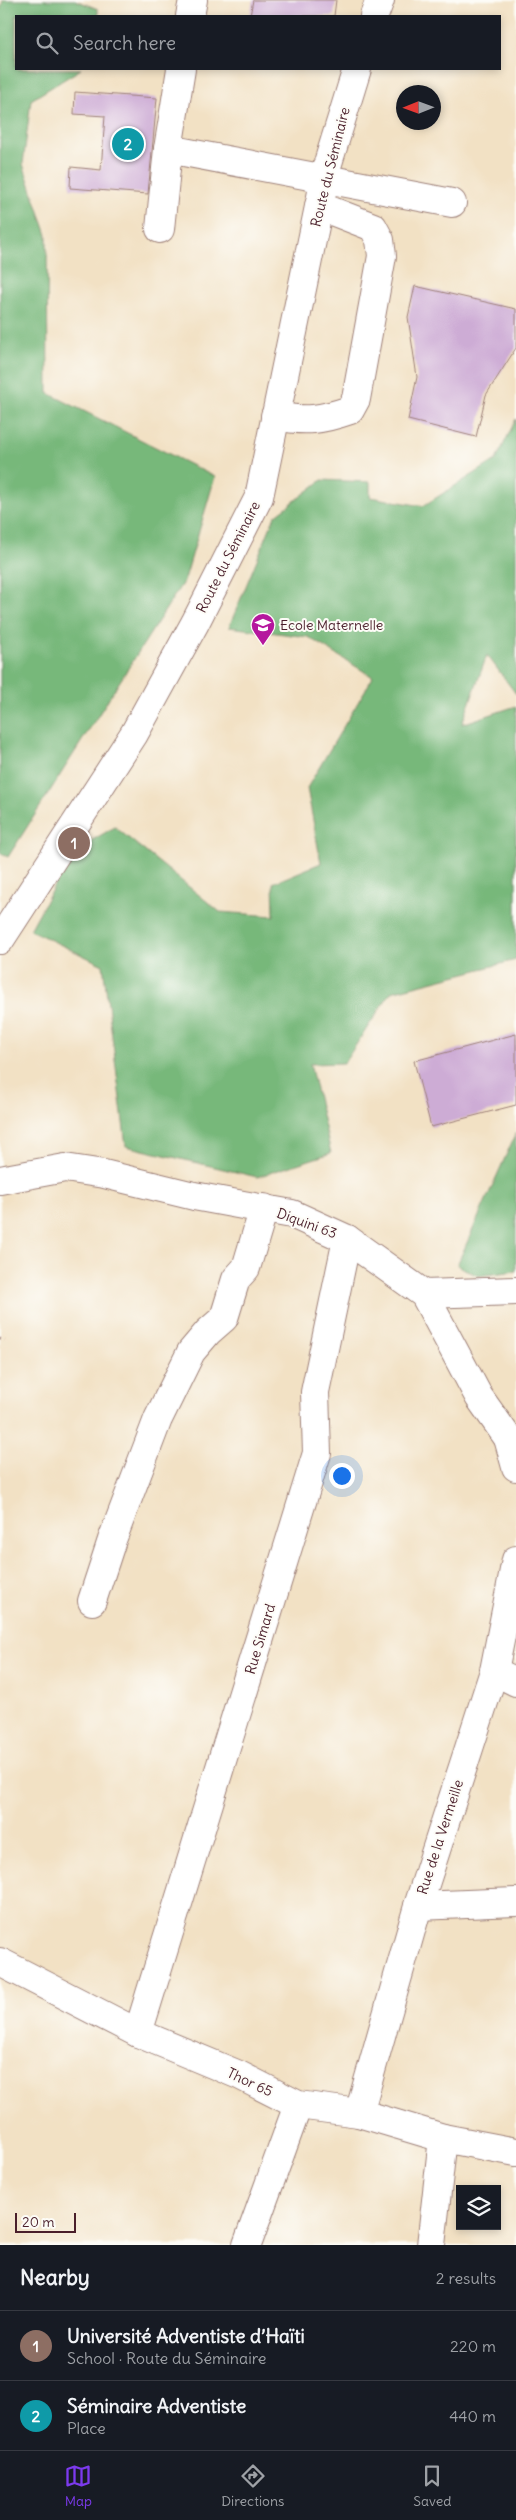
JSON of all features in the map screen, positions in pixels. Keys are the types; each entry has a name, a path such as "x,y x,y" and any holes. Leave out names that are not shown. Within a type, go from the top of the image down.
{"street":[{"path":"190,15 193,0"},
{"path":"374,15 380,0"},
{"path":"160,229 168,149 182,70"},
{"name":"Route du Séminaire","path":"0,940 134,734 195,623 259,497 325,179 357,70"},
{"path":"168,149 452,203"},
{"path":"275,416 302,421 323,420 350,410 356,399 382,256 380,240 373,227 319,206"},
{"name":"Diquini 63","path":"0,1180 64,1168 104,1174 194,1196 264,1208 316,1223 348,1239 424,1294 479,1397 512,1440"},
{"path":"92,1601 112,1540 158,1419 191,1352 208,1332 224,1318 236,1279 246,1268 264,1208"},
{"name":"Rue Simard","path":"138,2033 317,1453 315,1392 348,1239"},
{"path":"424,1294 516,1291"},
{"path":"512,1440 516,1467"},
{"name":"Rue de la Vermeille","path":"359,2113 418,1906 505,1677 516,1560"},
{"path":"418,1906 516,1902"},
{"name":"Thor 65","path":"0,1962 138,2033 239,2076 298,2105 359,2113 443,2138 516,2152"},
{"path":"247,2245 298,2105"},
{"path":"431,2245 443,2138"}],"path":[{"path":"0,1340 5,1340"}],"green space":[{"path":"3,0 75,0 98,9 98,15 15,15 15,70 79,70 31,100 23,164 47,235 48,393 215,477 185,579 8,857 0,853 0,12"},
{"path":"516,419 516,694 487,655 462,724 516,706 516,960 391,992 344,1063 310,1064 331,1153 257,1177 126,1146 103,965 30,930 73,851 115,827 220,912 274,916 273,883 321,863 307,788 373,677 308,637 229,627 275,516 322,480 370,482 370,497 423,506 496,460"},
{"path":"516,1133 516,1271 478,1276 457,1265"}],"building":[{"path":"253,0 336,0 334,15 250,15"},
{"path":"75,92 157,98 148,194 70,188 71,167 101,170 105,116 74,114"},
{"path":"415,286 516,309 516,348 486,395 476,437 408,420 417,377 408,317"},
{"path":"516,1034 516,1105 431,1127 414,1061"}],"place":[{"name":"Séminaire Adventiste","path":"128,144"},
{"name":"Ecole Maternelle","path":"263,646"},
{"name":"Université Adventiste d’Haïti","path":"74,843"}]}
